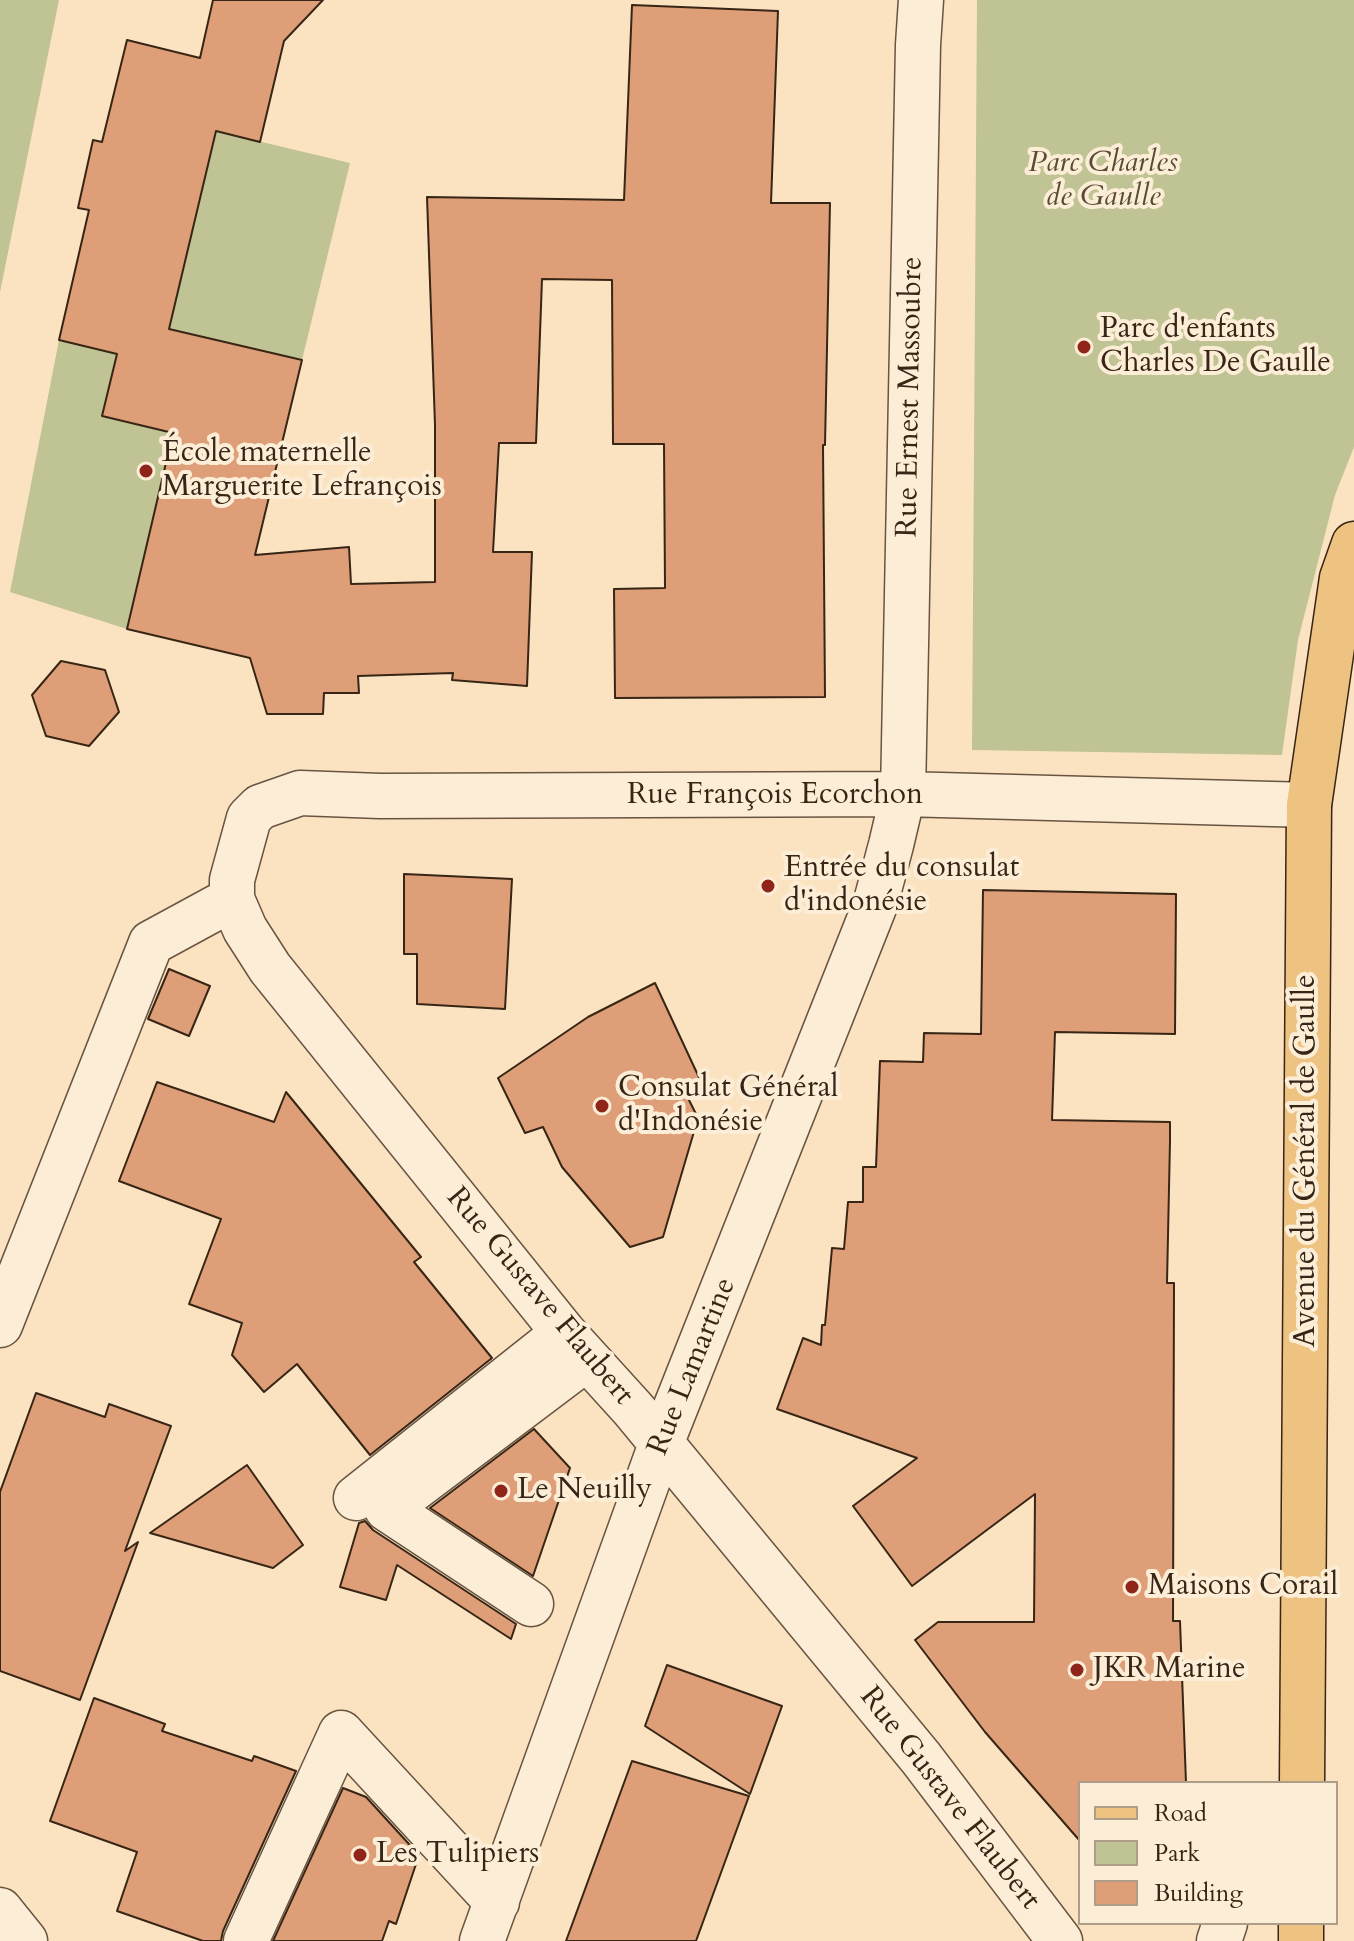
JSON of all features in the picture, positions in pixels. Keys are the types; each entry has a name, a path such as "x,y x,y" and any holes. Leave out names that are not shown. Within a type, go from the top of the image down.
{"main road":[{"name":"Avenue du Général de Gaulle","path":"1302,1781 1309,805 1342,578 1354,544"}],"street":[{"name":"Rue Ernest Massoubre","path":"903,794 921,0"},
{"name":"Rue François Ecorchon","path":"232,899 232,880 249,818 260,807 300,793 380,796 903,794 1309,805"},
{"name":"Rue Lamartine","path":"490,1922 661,1444 875,905 903,794"},
{"name":"Rue Gustave Flaubert","path":"232,899 245,929 270,968 575,1346 633,1409 921,1758 1060,1941"},
{"path":"0,1325 151,943 232,899"},
{"path":"356,1498 575,1346"},
{"path":"531,1604 387,1509 575,1346"},
{"path":"1280,1781 1303,1723"},
{"path":"246,1941 341,1733 490,1922"},
{"path":"0,1910 25,1941"}],"green space":[{"path":"0,0 59,0 0,292"},
{"name":"Parc Charles de Gaulle","path":"977,0 1354,0 1354,447 1335,495 1298,640 1282,755 972,750"},
{"path":"216,131 350,163 302,360 169,329"},
{"path":"59,340 117,354 103,416 173,433 127,629 10,592"}],"building":[{"path":"213,0 323,0 284,41 260,142 216,131 169,329 302,360 255,555 349,547 351,584 435,582 435,425 427,197 624,200 632,5 778,11 771,203 830,203 823,445 825,697 615,698 614,589 665,588 664,444 613,444 612,280 542,279 536,443 499,443 493,552 532,552 527,686 452,680 453,673 358,676 359,693 324,693 323,714 267,714 250,658 127,629 173,433 102,416 117,354 59,340 89,210 78,208 93,140 102,142 127,40 200,58"},
{"path":"61,661 105,670 119,712 89,746 46,736 32,695"},
{"path":"404,874 512,879 505,1009 417,1004 417,954 404,954"},
{"path":"983,890 1176,894 1175,1034 1055,1032 1052,1120 1170,1122 1167,1283 1174,1283 1173,1621 1180,1621 1186,1781 1078,1781 1078,1839 985,1732 915,1640 938,1622 1034,1622 1035,1494 912,1586 853,1506 917,1458 777,1409 803,1338 821,1345 832,1248 844,1249 848,1202 863,1202 863,1167 876,1167 880,1061 923,1062 924,1033 981,1034"},
{"path":"169,969 210,986 189,1036 148,1019"},
{"name":"Consulat Général d'Indonésie","path":"655,983 703,1086 686,1094 698,1118 663,1237 630,1247 562,1167 543,1127 525,1133 498,1078 588,1017"},
{"path":"157,1082 274,1122 286,1092 421,1257 414,1262 492,1358 370,1455 297,1364 264,1392 232,1355 242,1323 189,1304 221,1219 119,1181"},
{"path":"36,1393 105,1417 109,1404 171,1426 125,1551 138,1542 80,1700 0,1671 0,1492"},
{"name":"Le Neuilly","path":"534,1429 570,1468 533,1576 430,1508"},
{"path":"247,1465 303,1545 273,1568 150,1533"},
{"path":"365,1521 373,1530 516,1624 511,1639 397,1565 386,1600 340,1587 359,1523"},
{"path":"667,1665 782,1706 750,1794 645,1726"},
{"path":"94,1698 165,1724 162,1731 252,1761 254,1756 296,1771 221,1941 203,1941 117,1911 137,1852 50,1821"},
{"path":"632,1761 749,1796 696,1941 566,1941"},
{"name":"Les Tulipiers","path":"343,1788 366,1797 419,1855 396,1924 389,1921 382,1941 273,1941"}],"place":[{"name":"Parc d'enfants Charles De Gaulle","path":"1084,347"},
{"name":"École maternelle Marguerite Lefrançois","path":"146,471"},
{"name":"Entrée du consulat d'indonésie","path":"768,886"},
{"name":"Consulat Général d'Indonésie","path":"602,1106"},
{"name":"Le Neuilly","path":"501,1491"},
{"name":"Maisons Corail","path":"1132,1587"},
{"name":"JKR Marine","path":"1077,1670"},
{"name":"Les Tulipiers","path":"360,1855"}]}
